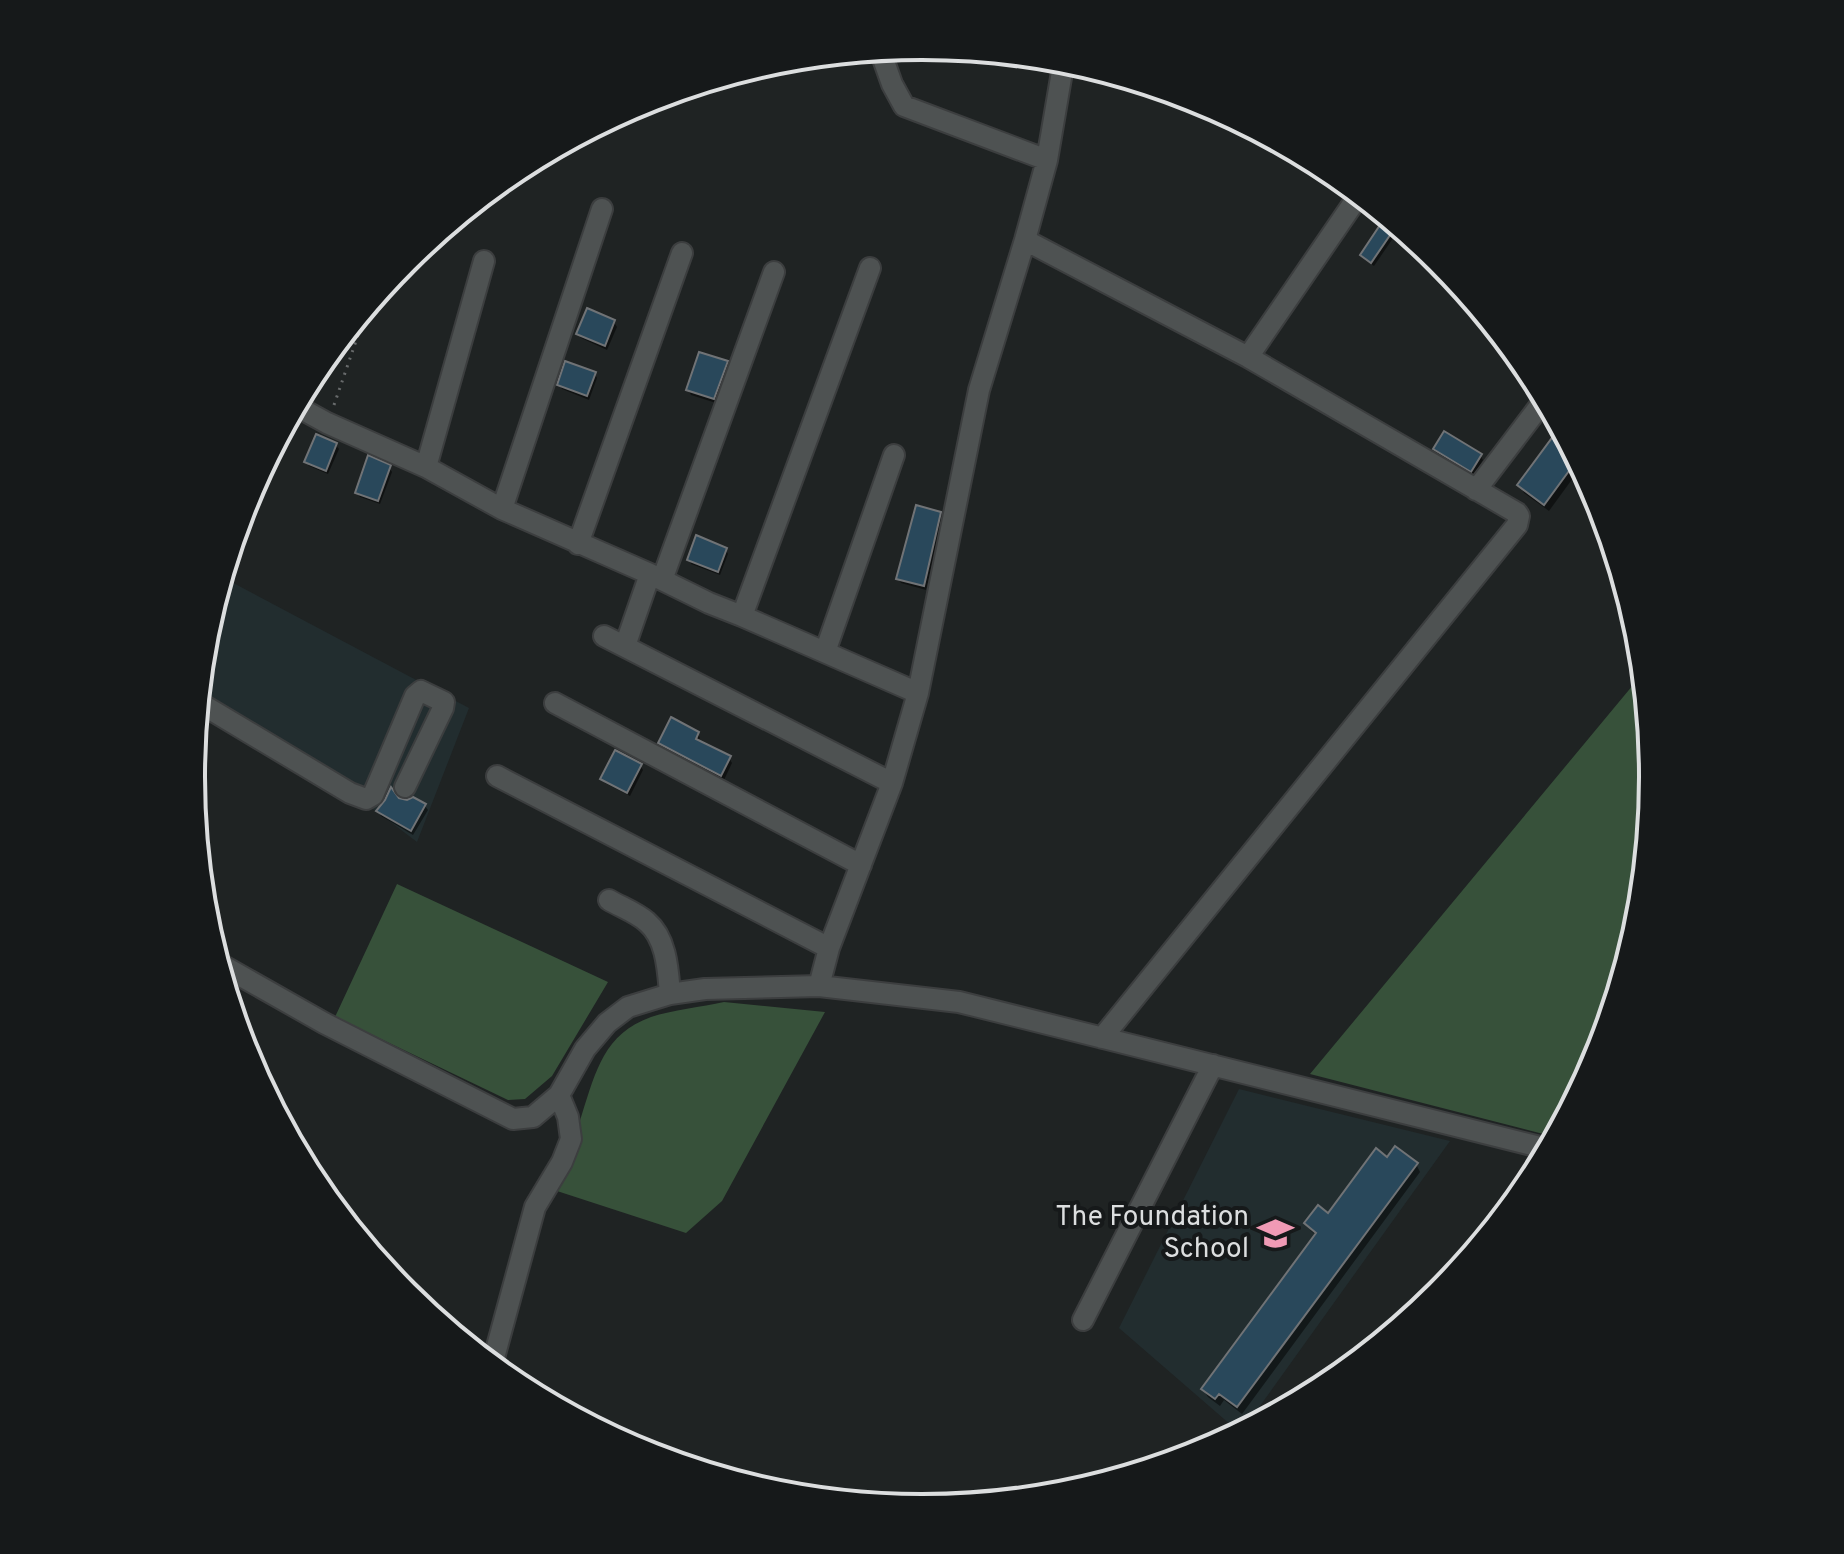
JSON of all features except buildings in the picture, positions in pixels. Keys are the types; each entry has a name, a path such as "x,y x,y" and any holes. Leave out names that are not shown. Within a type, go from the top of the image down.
{"street":[{"path":"884,62 904,106 1047,160"},
{"path":"819,986 829,948 892,783 918,693 979,390 1047,160 1062,74"},
{"path":"1248,357 1353,204"},
{"path":"502,509 602,209"},
{"path":"1025,240 1248,357 1517,513 1519,521 1102,1038"},
{"path":"578,544 682,253"},
{"path":"426,467 484,261"},
{"path":"742,616 870,268"},
{"path":"625,646 656,577 774,272"},
{"path":"1476,490 1537,409"},
{"path":"305,411 426,467 502,509 578,544 918,693"},
{"path":"825,652 894,455"},
{"path":"604,636 892,783"},
{"path":"209,708 350,793 366,799 373,795 415,696 421,691 429,694 444,702 443,708 405,787"},
{"path":"555,703 861,865"},
{"path":"497,776 829,948"},
{"path":"609,900 648,923 657,936 667,962 670,994"},
{"path":"231,971 324,1023 513,1119 533,1117 559,1095 585,1049 607,1023 628,1007 670,994 705,989 819,986 959,1002 1537,1146"},
{"path":"1083,1320 1213,1065"},
{"path":"495,1353 535,1207 562,1162 571,1139 568,1117 559,1095"}],"path":[{"path":"327,423 358,335"}],"shaded area":[{"path":"232,582 469,708 417,842 376,811 208,717 219,637"},
{"name":"The Foundation School","path":"1239,1089 1450,1141 1257,1411 1230,1424 1119,1328"}],"green space":[{"path":"1633,685 1639,777 1633,871 1625,917 1601,1007 1565,1094 1544,1134 1310,1074"},
{"path":"397,884 608,982 552,1076 525,1099 508,1100 335,1017"},
{"path":"724,1002 825,1012 722,1201 686,1233 557,1191 592,1083 612,1044 635,1024 651,1017"}],"place":[{"name":"The Foundation School","path":"1275,1234"}]}
